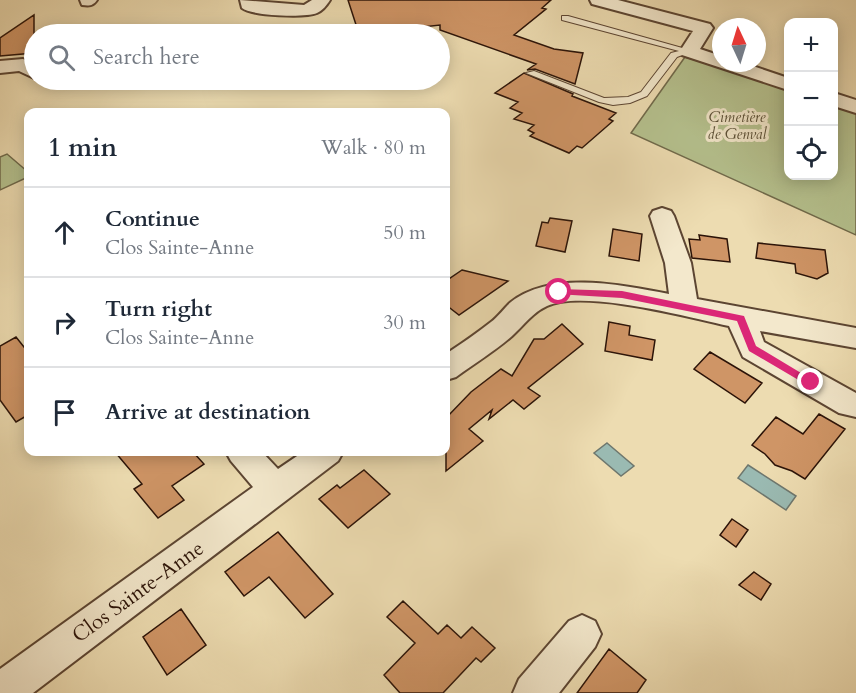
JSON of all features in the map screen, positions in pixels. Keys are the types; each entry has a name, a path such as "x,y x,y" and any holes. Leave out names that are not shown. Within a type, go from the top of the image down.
{"street":[{"path":"248,0 248,4 253,8 262,9 304,10 312,9 319,3"},
{"path":"598,0 704,28 689,51 712,59"},
{"path":"0,67 24,66"},
{"path":"753,72 784,82"},
{"path":"838,100 856,107"},
{"path":"662,216 678,263 684,305"},
{"path":"450,366 503,328 521,309 538,298 559,292 622,294 856,338"},
{"path":"740,318 753,348 850,404 856,405"},
{"path":"246,456 275,489"},
{"name":"Clos Sainte-Anne","path":"0,693 321,456"},
{"path":"533,693 582,634"}],"lane":[{"path":"565,18 689,51"},
{"path":"531,73 602,100 613,102 630,100 645,94 674,55 689,51"}],"green space":[{"name":"Cimetière de Genval","path":"685,57 712,65 712,72 733,72 784,88 784,180 838,180 838,106 856,113 856,235 631,133"},
{"path":"7,154 24,169 24,179 0,190 0,157"}],"water":[{"path":"607,443 634,466 621,476 594,453"},
{"path":"748,465 796,496 786,510 738,478"}],"building":[{"path":"348,0 551,0 542,8 546,9 514,35 554,49 583,53 575,84 535,69 527,70 536,64 450,34 450,24 356,24"},
{"path":"34,15 34,24 24,24 24,54 0,56 0,38"},
{"path":"524,73 573,94 572,96 616,113 609,119 613,121 582,148 577,146 569,153 530,136 534,133 528,130 534,125 514,119 522,113 510,108 518,102 495,93"},
{"path":"550,218 572,221 565,252 536,246 542,222 548,223"},
{"path":"613,229 642,234 639,261 609,256"},
{"path":"699,235 727,239 730,262 692,258 689,239 700,240"},
{"path":"758,243 825,250 828,273 817,279 796,273 795,264 756,258"},
{"path":"462,270 508,281 459,315 450,308 450,278"},
{"path":"609,322 630,326 629,335 655,340 652,360 605,351"},
{"path":"562,324 583,344 528,388 540,396 524,409 513,400 489,419 492,410 469,429 483,441 446,471 446,456 450,456 450,414 471,392 501,369 512,376 534,339 544,339"},
{"path":"16,337 24,347 24,417 16,422 0,400 0,346"},
{"path":"710,352 762,383 745,403 694,369"},
{"path":"819,414 845,429 805,479 775,465 752,445 776,417 803,434"},
{"path":"118,456 197,456 204,464 172,486 184,500 158,518 134,489 142,484"},
{"path":"364,470 390,494 348,528 319,499 337,485 340,488"},
{"path":"732,519 748,530 736,547 720,535"},
{"path":"278,532 333,594 305,618 269,577 244,596 225,572"},
{"path":"754,572 771,584 761,600 739,585"},
{"path":"403,601 438,634 447,625 461,638 472,627 495,648 481,662 476,658 443,693 400,693 384,675 415,643 387,617"},
{"path":"181,609 206,645 167,675 143,637"},
{"path":"609,649 646,680 637,693 577,693"}],"route":[{"path":"559,292 622,294 740,318 753,348 811,382"}]}
